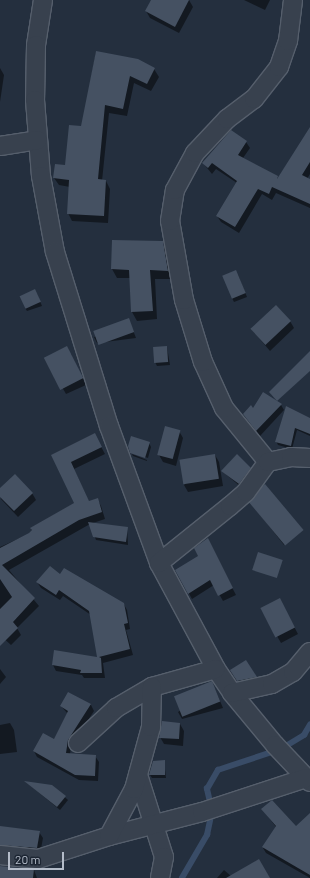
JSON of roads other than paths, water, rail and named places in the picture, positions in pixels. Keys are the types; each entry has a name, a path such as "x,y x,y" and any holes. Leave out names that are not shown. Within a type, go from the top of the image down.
{"street":[{"path":"0,855 38,860 109,836 202,812 308,780 279,750 232,693 216,669 159,563 108,426 57,259 41,176 35,100 36,45 43,0"},
{"path":"268,462 224,408 203,362 184,300 170,221 175,190 195,153 227,119 254,99 279,66 288,41 293,0"},
{"path":"0,146 38,140"},
{"path":"159,563 235,501 268,462 291,457 310,458"},
{"path":"232,693 277,681 293,672 310,652"},
{"path":"78,743 116,708 152,687 216,669"},
{"path":"109,836 124,811 138,775 151,727 152,687"},
{"path":"138,775 152,824 164,857 160,878"}],"waterway":[{"path":"182,878 207,835 212,811 207,789 218,770 281,749 304,735 310,725"}]}
